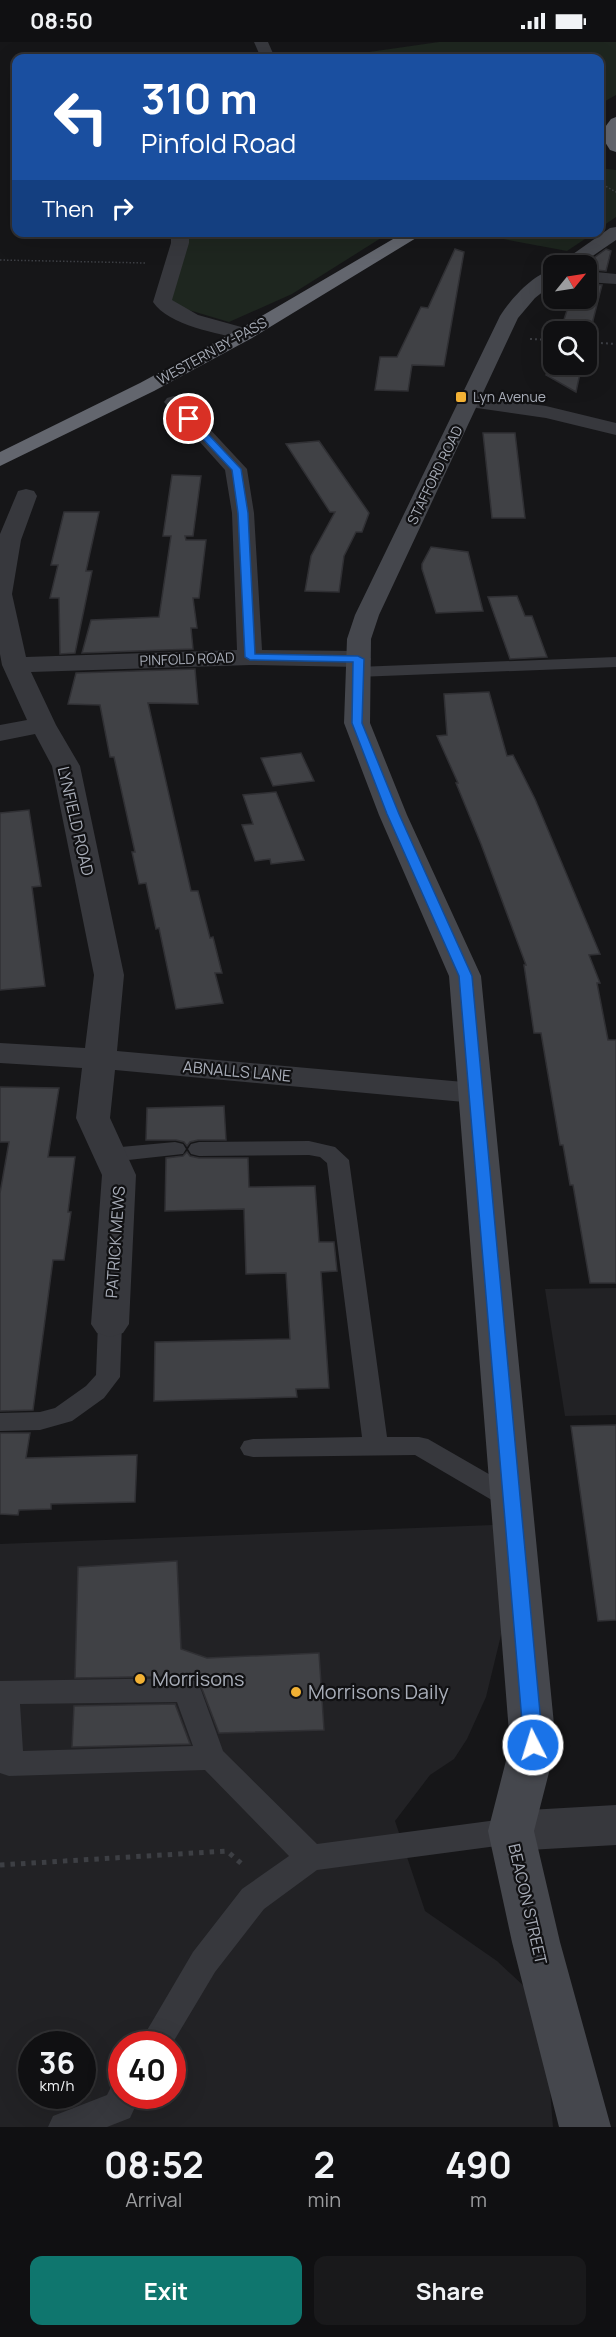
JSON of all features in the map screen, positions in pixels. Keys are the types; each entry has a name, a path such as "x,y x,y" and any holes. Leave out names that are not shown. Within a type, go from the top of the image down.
{"highway":[{"path":"616,122 607,133 616,147"},
{"name":"WESTERN BY-PASS","path":"0,460 147,387 245,334 410,237"}],"street":[{"path":"582,255 616,232"},
{"path":"180,237 162,302 178,315 245,334"},
{"path":"597,277 616,279"},
{"name":"STAFFORD ROAD","path":"357,666 359,639 367,615 509,316 528,294 543,282"},
{"path":"174,402 236,469 243,513 250,657"},
{"path":"470,402 546,412 616,429"},
{"name":"LYNFIELD ROAD","path":"26,496 4,540 0,594 15,665 43,725 66,766 109,975 100,1059"},
{"name":"PINFOLD ROAD","path":"15,665 250,657 357,666"},
{"name":"BEACON STREET","path":"357,666 357,723 393,814 465,976 533,1745 511,1831 536,1942 585,2127"},
{"path":"0,733 43,725"},
{"name":"ABNALLS LANE","path":"0,1053 100,1059 475,1094"},
{"name":"PATRICK MEWS","path":"100,1059 93,1118 119,1175 110,1324"},
{"path":"511,1831 616,1825"}],"lane":[{"path":"357,666 616,663"},
{"path":"199,1149 309,1148 327,1152 338,1160 343,1182 376,1447"},
{"path":"110,1155 175,1149"},
{"path":"0,1422 40,1421 63,1415 95,1392 108,1377 110,1324"},
{"path":"253,1448 419,1446 511,1499"},
{"path":"211,1758 9,1764 2,1693 188,1690 211,1758 311,1858"},
{"path":"163,2031 204,1962 253,1899 311,1858 511,1831"},
{"path":"65,2127 113,2109"}],"path":[{"path":"0,261 173,263"},
{"path":"597,343 616,344"},
{"path":"0,1865 227,1851 269,1887"}],"shaded area":[{"path":"439,42 616,42 616,95 604,102 604,54 355,54"},
{"path":"604,168 616,170 616,217 604,225"},
{"path":"173,237 383,237 292,294 229,322 162,302"},
{"path":"492,237 588,237 567,251"},
{"path":"616,1288 616,1415 565,1416 545,1289"},
{"path":"493,1525 502,1631 486,1697 467,1739 454,1759 430,1775 395,1821 425,1911 497,1961 543,2004 553,2127 0,2127 0,1544"}],"building":[{"path":"455,249 464,252 444,366 412,365 408,391 375,390 380,357 397,357 421,307 428,308"},
{"path":"606,249 611,251 606,271 597,270 597,256"},
{"path":"597,285 602,285 597,305"},
{"path":"567,309 596,309 593,321 564,321"},
{"path":"546,375 580,375 576,392"},
{"path":"483,433 515,433 525,518 492,518"},
{"path":"319,441 369,513 362,532 356,532 344,556 339,592 305,591 311,556 335,512 330,512 286,444"},
{"path":"172,475 201,476 193,536 185,536 186,540 206,540 199,598 193,598 197,628 191,628 193,649 82,653 91,620 159,617 171,536 163,536"},
{"path":"64,512 99,512 86,571 92,571 75,653 60,654 59,598 50,598 58,565 51,565"},
{"path":"431,547 468,552 483,611 436,613 422,569 422,564"},
{"path":"517,596 525,616 532,616 547,657 510,659 488,597"},
{"path":"195,669 198,704 148,703 191,891 198,891 222,973 215,973 223,1003 176,1009 159,928 156,929 146,883 139,884 132,852 135,852 114,757 110,757 100,705 68,704 76,673"},
{"path":"489,692 507,756 513,755 535,799 600,954 589,955 600,983 597,983 608,1040 616,1040 616,1283 590,1283 573,1185 570,1185 563,1145 560,1145 541,1033 534,1033 524,965 526,965 456,783 458,783 437,736 447,735 444,694"},
{"path":"301,753 314,781 273,786 261,758"},
{"path":"276,792 304,860 271,864 270,859 255,861 242,825 253,824 243,795"},
{"path":"29,810 41,886 32,887 45,986 0,990 0,813"},
{"path":"0,1087 59,1088 48,1157 75,1157 68,1212 71,1212 64,1260 53,1260 33,1410 0,1411 0,1193 9,1142 0,1142"},
{"path":"224,1106 226,1140 198,1140 190,1142 187,1146 184,1142 176,1140 146,1140 147,1108"},
{"path":"187,1152 190,1156 199,1158 248,1158 249,1187 315,1186 319,1242 334,1242 337,1271 321,1272 329,1388 296,1389 297,1397 154,1401 155,1342 290,1339 286,1273 246,1274 244,1209 165,1211 166,1158 183,1156"},
{"path":"616,1425 616,1620 598,1621 571,1426"},
{"path":"0,1433 30,1433 26,1458 137,1455 135,1502 51,1504 51,1509 19,1510 18,1515 0,1514"},
{"path":"177,1561 181,1649 207,1658 319,1653 324,1730 219,1733 199,1681 188,1676 75,1678 78,1567"},
{"path":"175,1704 190,1744 72,1747 74,1706"}],"place":[{"name":"Lyn Avenue","path":"461,397"},
{"name":"Morrisons","path":"140,1679"},
{"name":"Morrisons Daily","path":"296,1692"}],"route":[{"path":"189,419 236,469 243,513 250,657 358,659 357,723 393,814 465,976 533,1745"}]}
